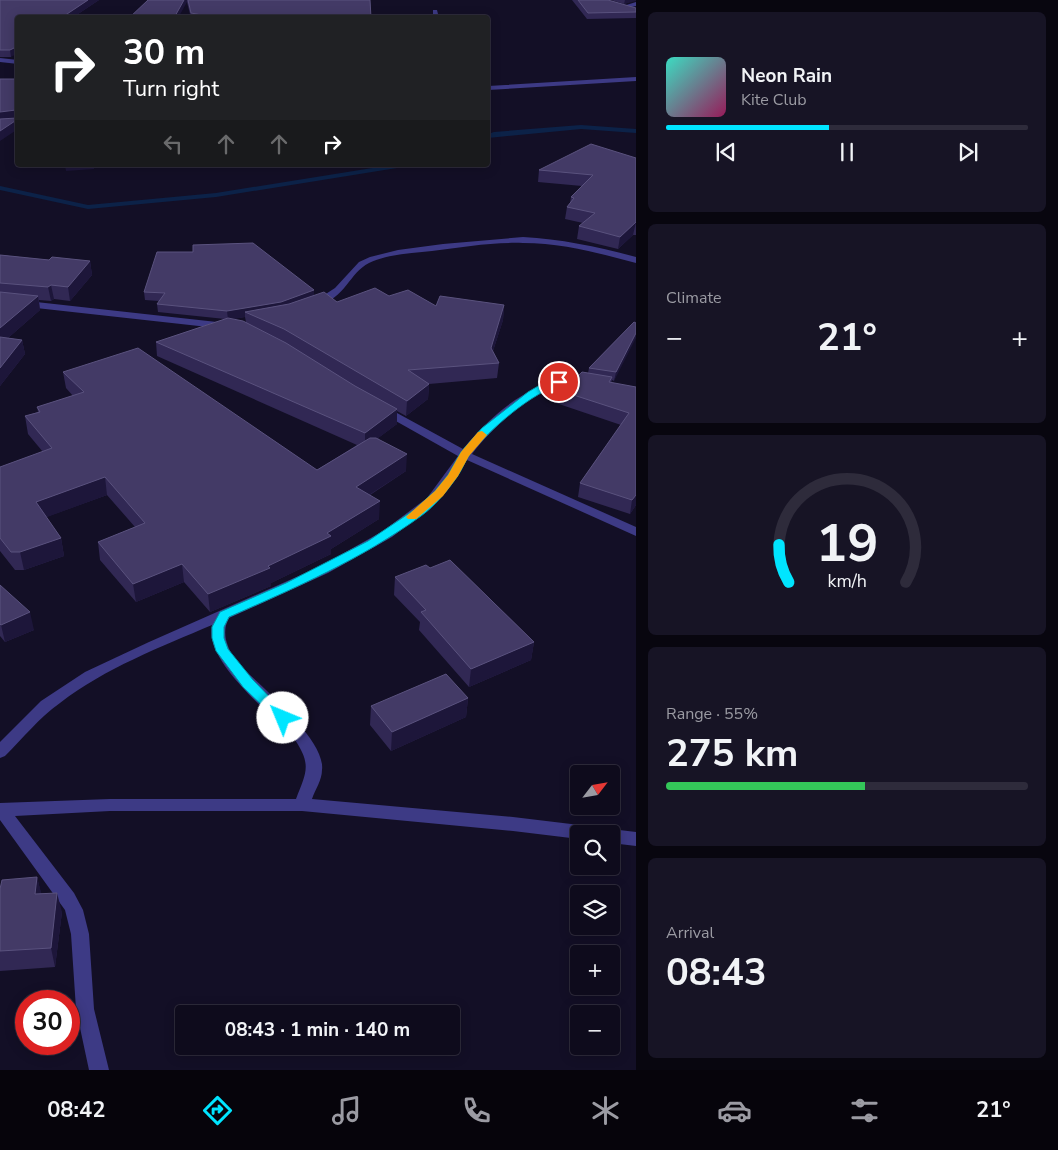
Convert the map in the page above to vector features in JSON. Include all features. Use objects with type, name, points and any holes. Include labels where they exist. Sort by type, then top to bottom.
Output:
[{"type":"street","points":[[623,7],[636,4]]},
{"type":"street","points":[[0,60],[15,62]]},
{"type":"street","points":[[490,88],[636,79]]},
{"type":"street","points":[[306,307],[326,300],[333,295],[360,265],[383,256],[417,250],[495,241],[523,240],[584,247],[636,260]]},
{"type":"street","points":[[0,301],[236,326]]},
{"type":"street","points":[[0,752],[36,713],[80,682],[144,650],[290,586],[380,538],[418,513],[439,493],[453,476],[465,455],[486,430],[548,384],[570,379],[590,381]]},
{"type":"street","points":[[374,405],[465,455],[636,532]]},
{"type":"street","points":[[224,614],[218,627],[218,638],[223,651],[248,684],[303,738],[312,751],[315,768],[302,805]]},
{"type":"street","points":[[1,810],[110,805],[302,805],[570,831]]},
{"type":"street","points":[[1,810],[68,898],[74,910],[80,934],[85,1009],[99,1070]]},
{"type":"street","points":[[620,837],[636,838]]},
{"type":"building","points":[[0,0],[88,0],[66,15],[15,15],[15,48],[10,50],[0,50]]},
{"type":"building","points":[[148,0],[184,0],[176,15],[132,15]]},
{"type":"building","points":[[188,0],[370,0],[371,15],[202,15],[191,13]]},
{"type":"building","points":[[578,0],[608,0],[636,8],[636,12],[588,13]]},
{"type":"building","points":[[0,79],[15,79],[15,110],[0,112]]},
{"type":"building","points":[[15,118],[15,121],[0,131],[0,119]]},
{"type":"building","points":[[591,144],[636,158],[636,222],[620,237],[579,226],[595,213],[567,207],[574,198],[571,197],[593,175],[539,170]]},
{"type":"building","points":[[253,243],[314,290],[281,302],[227,311],[157,304],[165,293],[144,292],[157,252],[193,252],[193,245]]},
{"type":"building","points":[[0,255],[49,260],[52,257],[90,261],[68,287],[51,285],[48,287],[0,283]]},
{"type":"building","points":[[375,288],[389,296],[408,290],[436,306],[440,296],[504,305],[491,348],[499,363],[408,370],[429,384],[407,401],[284,329],[245,312],[289,304],[324,292],[337,302]]},
{"type":"building","points":[[0,292],[38,296],[0,328]]},
{"type":"building","points":[[228,318],[243,321],[286,343],[355,386],[397,409],[365,433],[156,342]]},
{"type":"building","points":[[634,322],[636,323],[636,333],[616,372],[589,368]]},
{"type":"building","points":[[0,337],[22,340],[0,368]]},
{"type":"building","points":[[138,348],[317,470],[370,438],[376,438],[407,454],[356,487],[380,501],[327,533],[331,536],[268,566],[270,568],[208,594],[182,564],[133,584],[98,542],[145,523],[105,477],[36,502],[61,538],[20,552],[11,552],[0,538],[0,467],[52,448],[25,416],[40,412],[37,407],[84,392],[63,372]]},
{"type":"building","points":[[582,372],[612,377],[609,382],[636,387],[636,495],[632,500],[580,483],[629,413],[555,389],[559,374],[577,377]]},
{"type":"building","points":[[450,560],[534,642],[471,669],[421,612],[426,610],[395,577],[426,565],[430,568]]},
{"type":"building","points":[[0,585],[30,612],[1,625]]},
{"type":"building","points":[[446,674],[468,698],[392,732],[371,706]]},
{"type":"building","points":[[37,877],[35,894],[57,893],[51,948],[0,951],[0,889],[2,880]]},
{"type":"waterway","points":[[490,135],[581,127],[636,131]]},
{"type":"waterway","points":[[0,188],[88,207],[216,195],[391,167]]},
{"type":"slow traffic","points":[[412,517],[439,493],[453,476],[465,455],[482,435]]},
{"type":"route","points":[[283,718],[248,684],[223,651],[218,638],[218,627],[224,614],[290,586],[372,544],[418,513],[439,493],[453,476],[465,455],[486,430],[532,394],[548,384],[559,382]]}]
